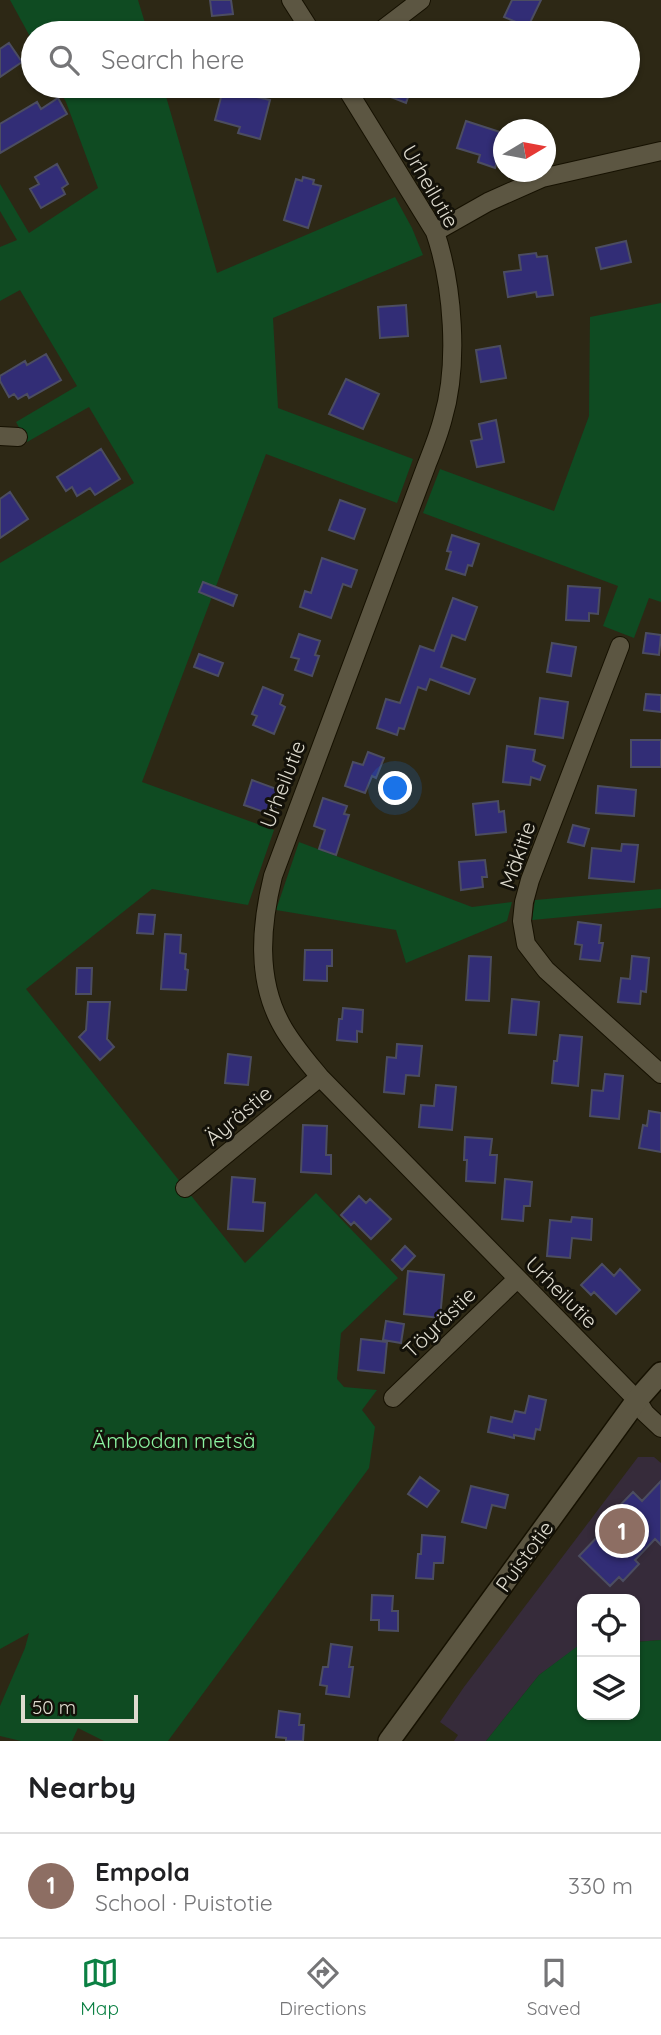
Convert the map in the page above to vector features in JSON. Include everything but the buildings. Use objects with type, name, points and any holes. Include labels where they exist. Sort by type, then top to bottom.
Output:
[{"type":"street","points":[[291,0],[304,21]]},
{"type":"street","points":[[394,21],[421,0]]},
{"type":"street","name":"Urheilutie","points":[[352,98],[435,232],[442,256],[450,316],[450,384],[444,417],[273,876],[265,908],[262,962],[268,993],[281,1024],[320,1077],[637,1400],[645,1413],[661,1428]]},
{"type":"street","points":[[435,232],[488,202],[542,178],[661,151]]},
{"type":"street","name":"Mäkitie","points":[[620,646],[530,880],[522,921],[526,944],[546,970],[661,1074]]},
{"type":"street","name":"Äyrästie","points":[[185,1188],[320,1077]]},
{"type":"street","name":"Töyrästie","points":[[393,1398],[517,1279]]},
{"type":"street","name":"Puistotie","points":[[388,1741],[637,1400],[661,1373]]},
{"type":"shaded area","points":[[638,1457],[654,1457],[661,1463],[661,1640],[640,1642],[640,1594],[577,1594],[577,1647],[539,1675],[486,1741],[454,1741],[458,1735],[440,1722]]},
{"type":"green space","points":[[10,0],[138,0],[144,21],[22,21]]},
{"type":"green space","name":"Ämbodan metsä","points":[[64,98],[166,98],[217,273],[395,197],[423,255],[273,318],[278,408],[413,459],[397,503],[266,454],[142,782],[274,830],[248,905],[152,889],[26,989],[245,1263],[316,1193],[398,1278],[341,1333],[337,1379],[344,1387],[377,1390],[362,1410],[375,1427],[369,1468],[168,1741],[104,1741],[78,1728],[72,1741],[21,1741],[0,1736],[0,1706],[29,1633],[0,1649],[0,563],[134,483],[89,407],[27,442],[16,422],[77,386],[20,290],[0,301],[0,247],[17,240],[0,211],[0,184],[29,233],[98,188]]},
{"type":"green space","points":[[661,303],[661,602],[649,598],[634,638],[603,626],[618,586],[423,513],[440,469],[554,511],[589,416],[590,317]]},
{"type":"green space","points":[[299,842],[472,907],[512,902],[507,921],[406,963],[396,930],[276,910]]},
{"type":"green space","points":[[661,889],[661,908],[532,920],[535,900]]},
{"type":"green space","points":[[661,1640],[661,1741],[486,1741],[539,1675],[577,1646],[577,1720],[640,1720],[640,1642]]},
{"type":"place","name":"Empola","points":[[622,1531]]}]
